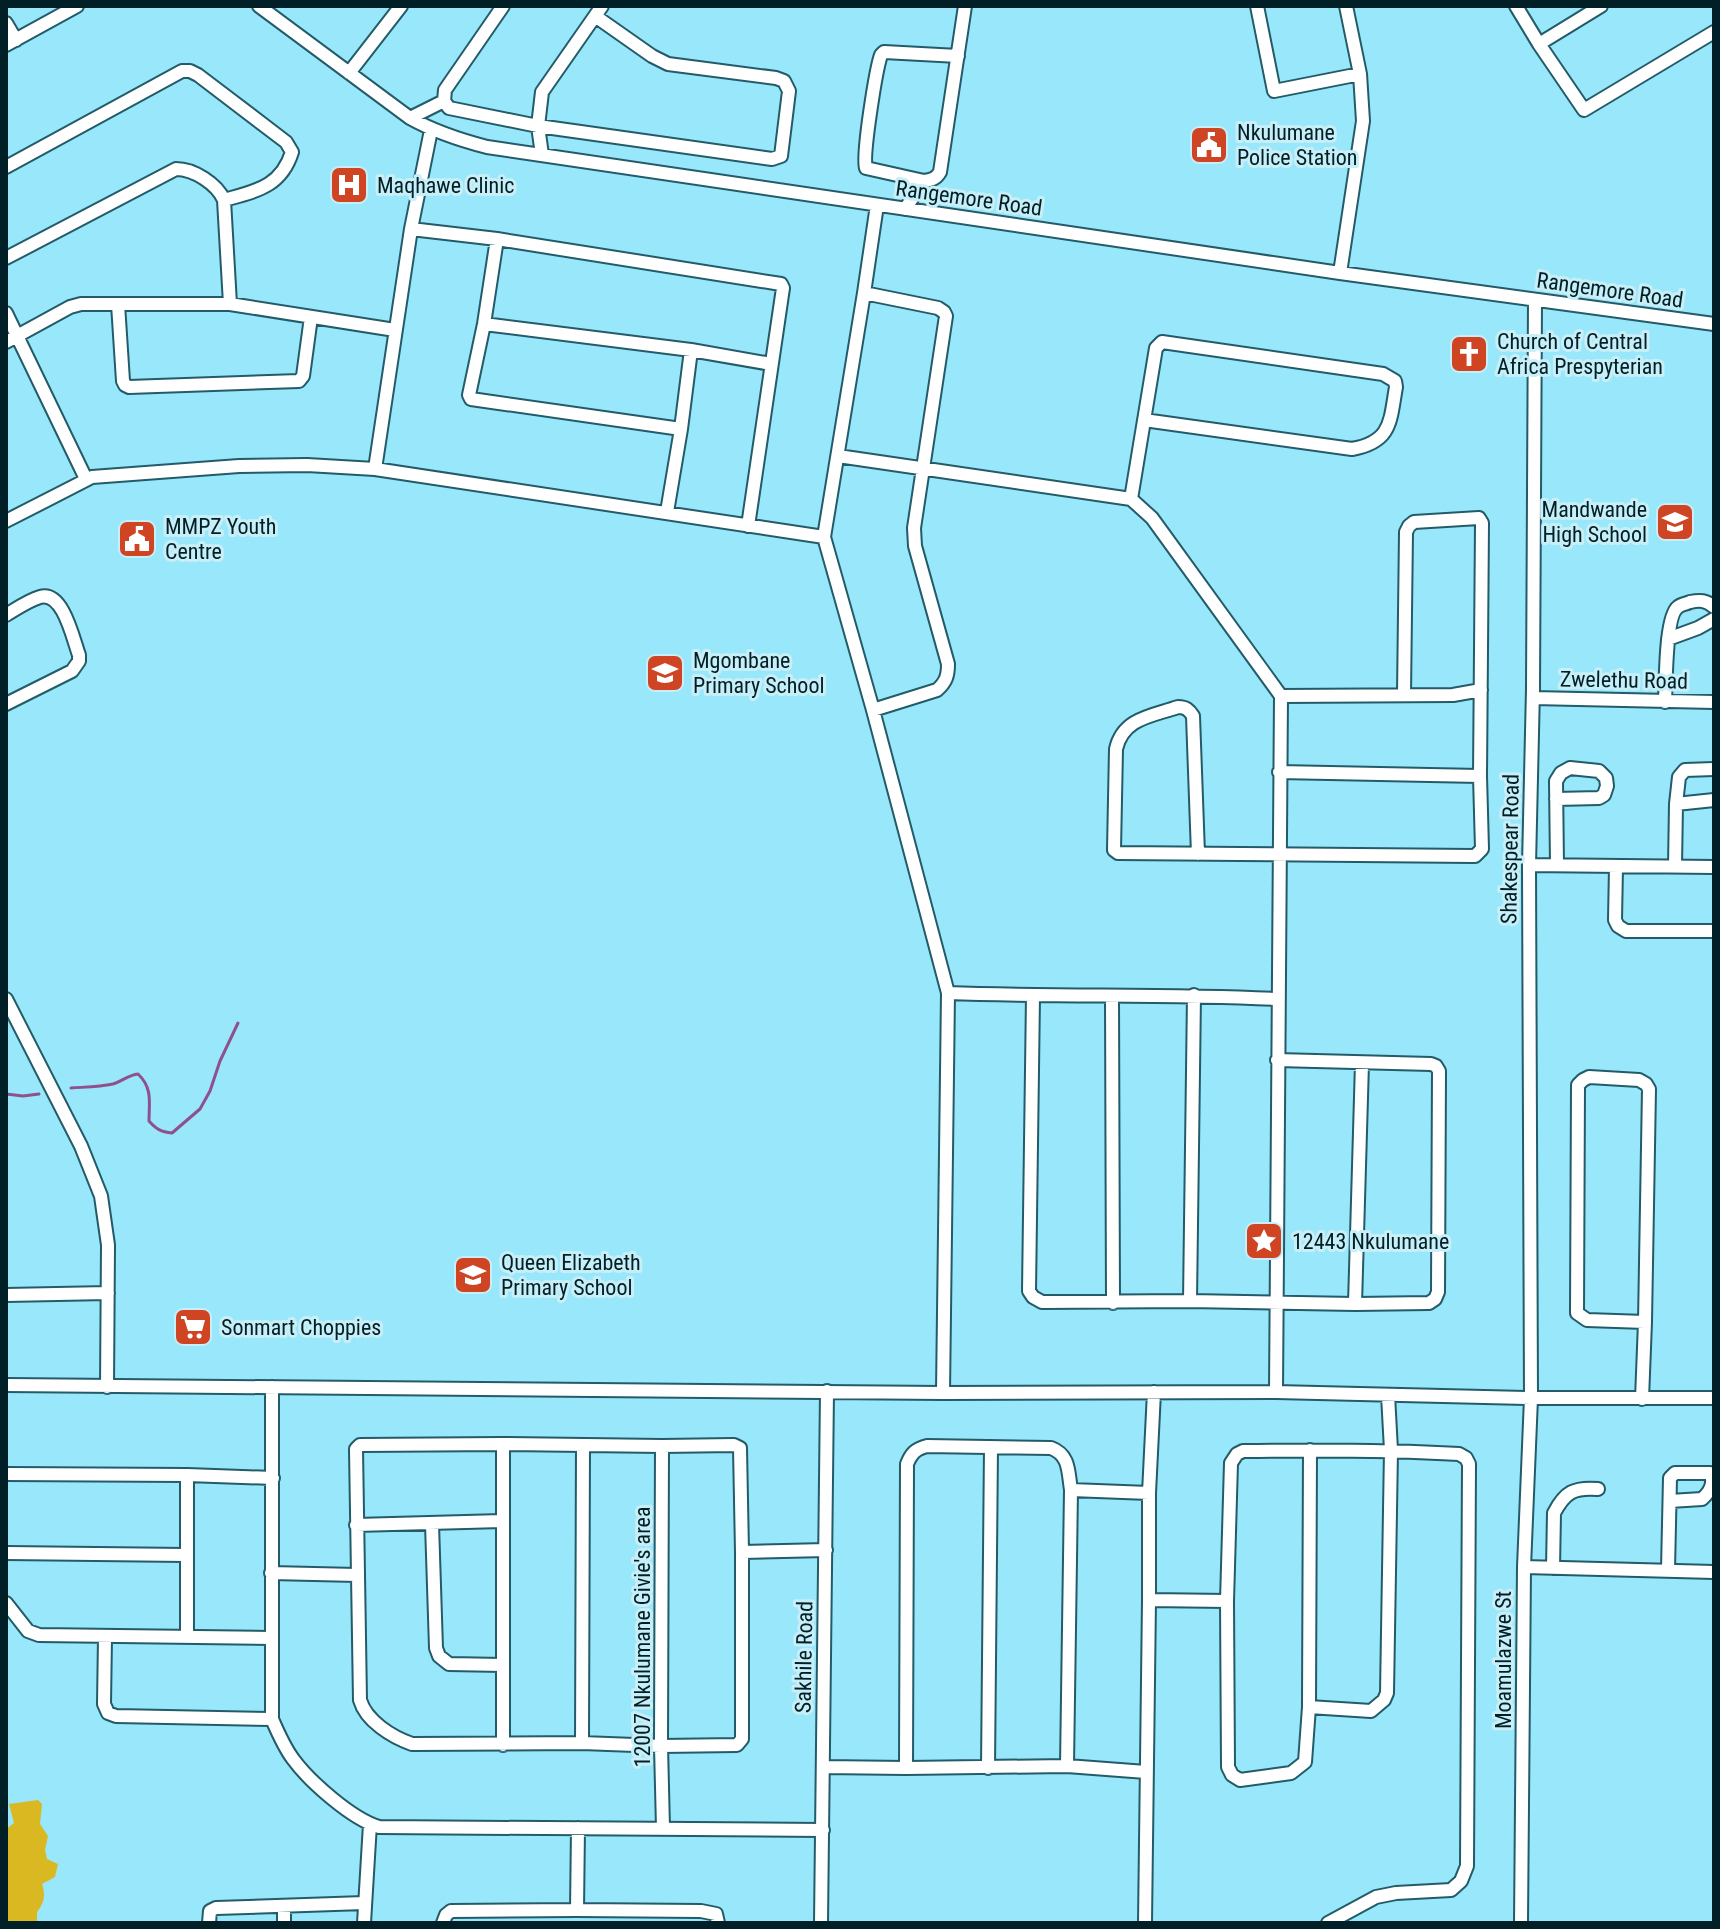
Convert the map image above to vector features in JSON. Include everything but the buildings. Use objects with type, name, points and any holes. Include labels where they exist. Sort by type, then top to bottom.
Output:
[{"type":"street","points":[[6,23],[11,43],[77,6]]},
{"type":"street","name":"Rangemore Road","points":[[259,6],[410,118],[431,130],[487,147],[1340,273],[1714,324]]},
{"type":"street","points":[[349,73],[401,6]]},
{"type":"street","points":[[503,6],[445,90],[444,101],[449,108],[538,126],[772,159],[781,156],[789,91],[784,81],[776,78],[668,64],[652,56],[599,11],[543,89],[538,126],[542,155]]},
{"type":"street","points":[[958,56],[884,52],[880,58],[865,166],[869,170],[924,181],[935,178],[940,172],[958,56],[965,6]]},
{"type":"street","points":[[1257,6],[1274,91],[1360,74]]},
{"type":"street","points":[[1340,273],[1363,121],[1360,74],[1346,6]]},
{"type":"street","points":[[1516,6],[1584,110],[1714,32]]},
{"type":"street","points":[[1539,44],[1601,6]]},
{"type":"street","points":[[6,167],[182,71],[190,71],[274,132],[290,146],[292,152],[282,172],[269,185],[224,200]]},
{"type":"street","points":[[410,118],[444,101]]},
{"type":"street","points":[[375,469],[411,229],[431,130]]},
{"type":"street","points":[[6,258],[176,169],[183,169],[218,190],[224,200],[230,304]]},
{"type":"street","points":[[905,209],[924,181]]},
{"type":"street","points":[[877,205],[824,537],[948,993],[943,1393]]},
{"type":"street","points":[[411,229],[497,239],[781,284],[783,288],[748,526]]},
{"type":"street","points":[[497,239],[469,395],[474,400],[681,429]]},
{"type":"street","points":[[864,293],[938,308],[946,316],[914,538],[948,664],[947,679],[937,690],[873,710]]},
{"type":"street","name":"Shakespear Road","points":[[1531,1398],[1529,865],[1535,300]]},
{"type":"street","points":[[118,304],[123,381],[129,387],[299,381],[303,376],[311,317]]},
{"type":"street","points":[[12,339],[75,305],[230,304],[395,330]]},
{"type":"street","points":[[6,313],[12,339],[86,479]]},
{"type":"street","points":[[484,324],[691,350],[771,364]]},
{"type":"street","points":[[1131,499],[1144,420],[1156,348],[1162,342],[1383,374],[1395,381],[1396,387],[1389,424],[1382,436],[1375,443],[1352,449],[1144,420]]},
{"type":"street","points":[[667,512],[691,350]]},
{"type":"street","points":[[838,456],[1131,499],[1152,518],[1281,696],[1276,1392]]},
{"type":"street","points":[[6,521],[86,479],[239,466],[307,465],[375,469],[824,537]]},
{"type":"street","points":[[1198,854],[1193,716],[1190,710],[1178,707],[1134,722],[1118,739],[1114,850],[1121,854],[1475,856],[1482,849],[1480,519],[1414,522],[1406,532],[1404,694]]},
{"type":"street","points":[[6,615],[39,597],[52,598],[61,606],[79,661],[72,671],[6,704]]},
{"type":"street","points":[[1665,702],[1671,616],[1678,607],[1695,601],[1704,601],[1714,607]]},
{"type":"street","points":[[1668,639],[1714,619]]},
{"type":"street","points":[[1281,696],[1453,695],[1481,690]]},
{"type":"street","name":"Zwelethu Road","points":[[1533,698],[1714,702]]},
{"type":"street","points":[[1675,866],[1679,777],[1685,770],[1714,769]]},
{"type":"street","points":[[1279,772],[1480,776]]},
{"type":"street","points":[[1556,799],[1557,865]]},
{"type":"street","points":[[1676,804],[1714,800]]},
{"type":"street","points":[[1529,865],[1714,867]]},
{"type":"street","points":[[1616,867],[1615,920],[1618,926],[1626,931],[1714,931]]},
{"type":"street","points":[[948,993],[1194,995],[1277,999]]},
{"type":"street","points":[[1190,1301],[1194,995]]},
{"type":"street","points":[[1033,996],[1029,1291],[1042,1302],[1355,1304],[1429,1303],[1435,1299],[1438,1292],[1439,1071],[1436,1066],[1277,1060]]},
{"type":"street","points":[[1112,996],[1113,1303]]},
{"type":"street","points":[[6,999],[81,1146],[101,1196],[108,1245],[107,1387]]},
{"type":"street","points":[[1355,1304],[1362,1063]]},
{"type":"street","points":[[1642,1399],[1645,1322],[1649,1089],[1639,1080],[1589,1077],[1578,1085],[1577,1313],[1587,1320],[1645,1322]]},
{"type":"street","points":[[6,1295],[108,1293]]},
{"type":"street","points":[[6,1385],[943,1393],[1276,1392],[1531,1398],[1714,1398]]},
{"type":"street","points":[[272,1387],[272,1719],[294,1761],[348,1810],[379,1827],[823,1830]]},
{"type":"street","name":"Sakhile Road","points":[[821,1923],[827,1391]]},
{"type":"street","points":[[1144,1923],[1149,1493],[1154,1392]]},
{"type":"street","points":[[1309,1707],[1371,1711],[1384,1700],[1387,1693],[1391,1450],[1388,1395]]},
{"type":"street","name":"Moamulazwe St","points":[[1521,1923],[1524,1567],[1531,1398]]},
{"type":"street","points":[[503,1444],[503,1745]]},
{"type":"street","points":[[503,1444],[734,1445],[740,1448],[741,1740],[737,1745],[412,1744],[394,1736],[362,1708],[355,1452],[360,1445],[503,1444]]},
{"type":"street","points":[[582,1743],[583,1445]]},
{"type":"street","name":"12007 Nkulumane Givie's area","points":[[662,1446],[663,1828]]},
{"type":"street","points":[[906,1768],[907,1464],[915,1450],[927,1446],[1051,1448],[1066,1459],[1071,1490],[1067,1766]]},
{"type":"street","points":[[988,1768],[991,1447]]},
{"type":"street","points":[[1310,1450],[1309,1707],[1305,1762],[1291,1773],[1240,1780],[1232,1775],[1228,1767],[1227,1601],[1231,1463],[1237,1454],[1243,1451],[1310,1450],[1391,1450],[1459,1454],[1469,1464],[1467,1866],[1461,1881],[1451,1890],[1376,1897],[1328,1923]]},
{"type":"street","points":[[6,1474],[273,1478]]},
{"type":"street","points":[[187,1475],[187,1636]]},
{"type":"street","points":[[1553,1568],[1554,1513],[1558,1505],[1571,1491],[1598,1489]]},
{"type":"street","points":[[1071,1490],[1149,1493]]},
{"type":"street","points":[[1668,1570],[1670,1501]]},
{"type":"street","points":[[356,1525],[502,1521]]},
{"type":"street","points":[[432,1524],[436,1648],[439,1656],[449,1664],[503,1665]]},
{"type":"street","points":[[742,1552],[826,1550]]},
{"type":"street","points":[[6,1553],[186,1555]]},
{"type":"street","points":[[1524,1567],[1714,1572]]},
{"type":"street","points":[[271,1573],[357,1575]]},
{"type":"street","points":[[1149,1600],[1227,1601]]},
{"type":"street","points":[[6,1603],[23,1625],[33,1633],[45,1635],[272,1638]]},
{"type":"street","points":[[105,1637],[104,1704],[108,1713],[116,1716],[272,1719]]},
{"type":"street","points":[[823,1767],[1067,1766],[1146,1772]]},
{"type":"street","points":[[364,1923],[370,1824]]},
{"type":"street","points":[[577,1910],[578,1828]]},
{"type":"street","points":[[209,1923],[210,1911],[216,1908],[364,1903]]},
{"type":"street","points":[[284,1906],[284,1923]]},
{"type":"street","points":[[443,1923],[451,1911],[577,1910],[701,1911],[716,1914],[718,1923]]},
{"type":"shaded area","points":[[38,1800],[42,1804],[40,1824],[48,1836],[47,1859],[58,1864],[55,1877],[42,1884],[44,1899],[37,1912],[37,1923],[6,1923],[6,1829],[14,1823],[9,1804]]},
{"type":"waterway","points":[[71,1088],[113,1084],[138,1074],[148,1090],[149,1121],[159,1130],[172,1133],[200,1109],[238,1023]]},
{"type":"waterway","points":[[6,1094],[39,1094]]},
{"type":"place","name":"Nkulumane Police Station","points":[[1209,145]]},
{"type":"place","name":"Maqhawe Clinic","points":[[349,185]]},
{"type":"place","name":"Church of Central Africa Prespyterian","points":[[1469,354]]},
{"type":"place","name":"Mandwande High School","points":[[1675,522]]},
{"type":"place","name":"MMPZ Youth Centre","points":[[137,539]]},
{"type":"place","name":"Mgombane Primary School","points":[[665,673]]},
{"type":"place","name":"12443 Nkulumane","points":[[1264,1241]]},
{"type":"place","name":"Queen Elizabeth Primary School","points":[[473,1275]]},
{"type":"place","name":"Sonmart Choppies","points":[[193,1327]]}]
